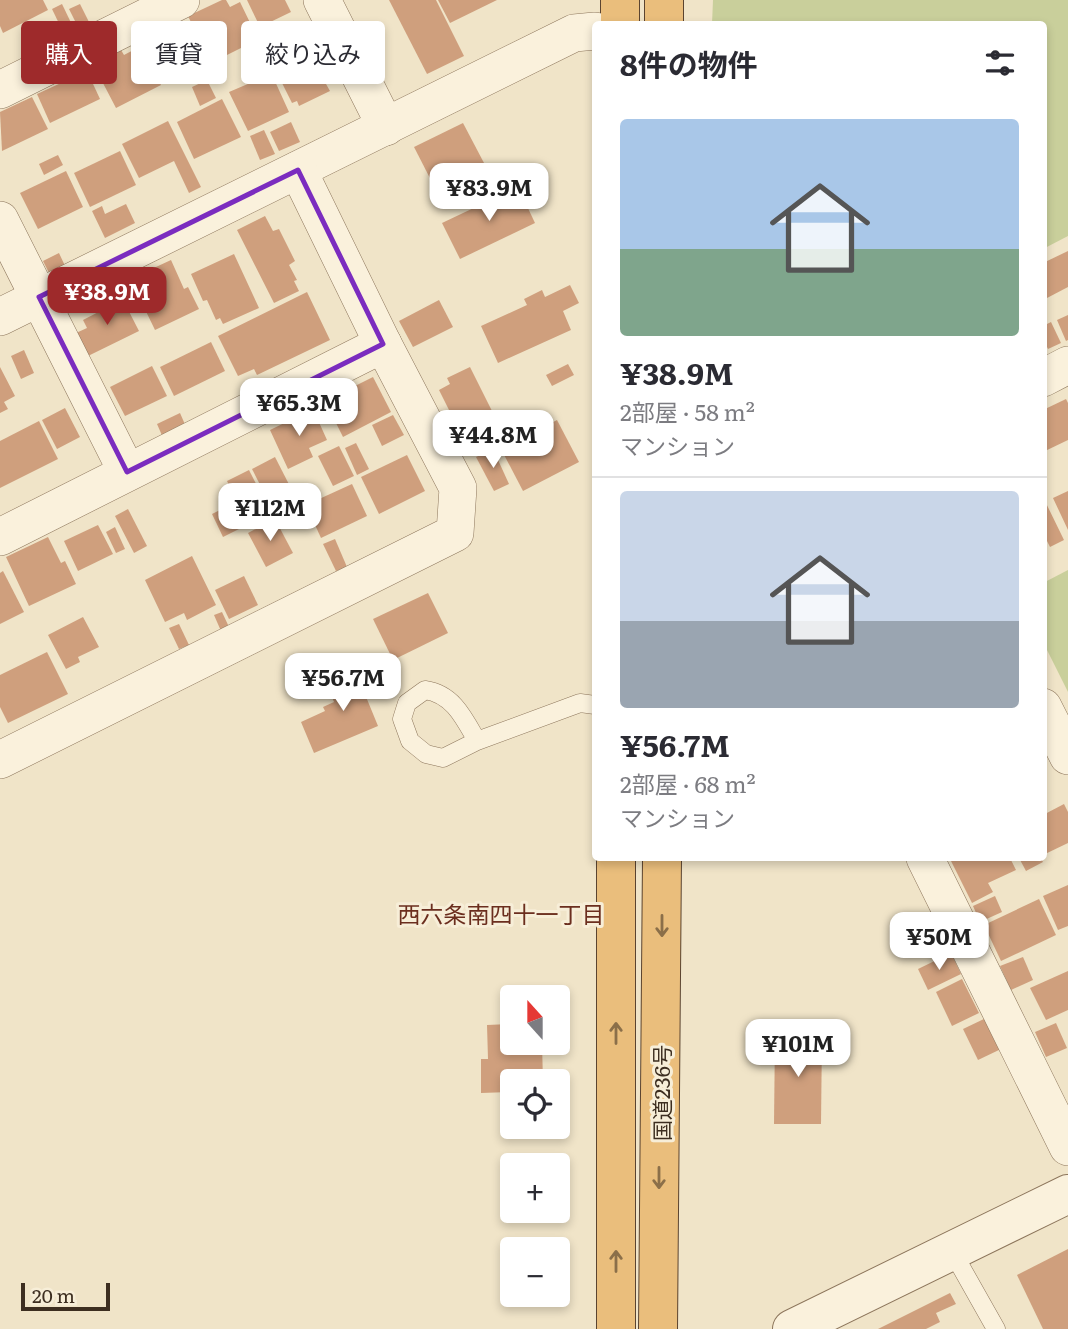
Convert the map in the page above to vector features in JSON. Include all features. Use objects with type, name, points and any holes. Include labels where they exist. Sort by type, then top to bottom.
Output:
[{"type":"highway","points":[[620,0],[620,21]]},
{"type":"highway","points":[[664,0],[664,21]]},
{"type":"highway","name":"国道236号","points":[[616,861],[616,1329]]},
{"type":"highway","name":"国道236号","points":[[658,1329],[662,861]]},
{"type":"street","points":[[0,90],[181,0]]},
{"type":"street","points":[[322,0],[386,127]]},
{"type":"street","points":[[0,317],[574,33],[592,31]]},
{"type":"street","points":[[0,760],[455,533],[458,488],[383,344],[299,170]]},
{"type":"street","points":[[0,220],[127,472]]},
{"type":"street","points":[[0,537],[383,344]]},
{"type":"street","points":[[1047,376],[1068,365]]},
{"type":"street","points":[[1047,715],[1068,756]]},
{"type":"street","points":[[926,861],[1068,1147]]},
{"type":"street","points":[[792,1329],[1068,1194]]},
{"type":"lane","points":[[477,741],[580,704],[592,705]]},
{"type":"lane","points":[[952,1251],[996,1329]]},
{"type":"highlighted area","points":[[298,170],[383,344],[127,472],[39,297]]},
{"type":"green space","points":[[713,0],[1068,0],[1068,236],[1047,247],[1047,21],[712,21]]},
{"type":"green space","points":[[1068,570],[1068,692],[1047,650],[1047,581]]},
{"type":"building","points":[[0,0],[43,0],[48,10],[21,21],[21,24],[3,33],[0,26]]},
{"type":"building","points":[[222,0],[226,0],[230,7],[240,2],[249,21],[241,21],[241,48],[227,55],[227,21],[190,21],[188,16]]},
{"type":"building","points":[[247,0],[285,0],[291,12],[272,21],[257,21]]},
{"type":"building","points":[[389,0],[436,0],[464,56],[427,74]]},
{"type":"building","points":[[438,0],[497,0],[450,23]]},
{"type":"building","points":[[62,4],[70,21],[58,21],[52,9]]},
{"type":"building","points":[[80,4],[88,21],[75,21],[69,9]]},
{"type":"building","points":[[121,50],[124,55],[131,51],[131,84],[161,85],[116,108],[103,84],[117,84],[117,52]]},
{"type":"building","points":[[59,84],[93,84],[100,99],[50,123],[37,94]]},
{"type":"building","points":[[209,84],[216,98],[200,106],[192,87]]},
{"type":"building","points":[[248,84],[276,84],[289,112],[248,131],[229,92]]},
{"type":"building","points":[[282,84],[326,84],[330,91],[299,106],[297,101],[292,103]]},
{"type":"building","points":[[32,97],[48,129],[2,151],[0,112]]},
{"type":"building","points":[[222,99],[241,137],[194,159],[177,122]]},
{"type":"building","points":[[168,121],[201,187],[189,193],[174,161],[139,178],[122,144]]},
{"type":"building","points":[[291,122],[300,142],[279,151],[270,132]]},
{"type":"building","points":[[463,123],[484,163],[435,188],[414,147]]},
{"type":"building","points":[[264,130],[275,154],[260,160],[250,136]]},
{"type":"building","points":[[120,151],[136,185],[90,207],[74,173]]},
{"type":"building","points":[[58,155],[63,165],[44,175],[39,164]]},
{"type":"building","points":[[66,171],[83,207],[38,229],[20,193]]},
{"type":"building","points":[[518,187],[535,223],[460,259],[442,223]]},
{"type":"building","points":[[126,204],[135,223],[105,238],[92,211],[102,206],[105,214]]},
{"type":"building","points":[[265,216],[273,231],[279,229],[295,261],[289,265],[299,291],[274,303],[237,230]]},
{"type":"building","points":[[1068,251],[1068,287],[1047,298],[1047,261]]},
{"type":"building","points":[[59,253],[66,268],[50,275],[43,261]]},
{"type":"building","points":[[234,254],[259,308],[223,324],[220,318],[216,320],[207,300],[203,301],[191,274]]},
{"type":"building","points":[[171,260],[184,289],[188,287],[199,309],[155,330],[139,297],[151,290],[143,273]]},
{"type":"building","points":[[570,285],[579,303],[563,311],[571,330],[498,363],[481,326],[527,305],[524,299],[542,290],[545,297]]},
{"type":"building","points":[[307,292],[330,340],[257,375],[254,369],[238,376],[218,336]]},
{"type":"building","points":[[120,294],[139,331],[88,356],[76,333],[87,328],[83,320],[110,306],[107,301]]},
{"type":"building","points":[[439,300],[453,327],[413,347],[399,321]]},
{"type":"building","points":[[1068,315],[1068,340],[1066,341],[1057,320]]},
{"type":"building","points":[[1051,322],[1061,343],[1048,349],[1047,347],[1047,324]]},
{"type":"building","points":[[211,342],[225,371],[174,396],[160,367]]},
{"type":"building","points":[[24,350],[34,373],[21,379],[11,356]]},
{"type":"building","points":[[568,364],[574,375],[552,386],[546,375]]},
{"type":"building","points":[[152,366],[167,396],[125,416],[110,387]]},
{"type":"building","points":[[0,367],[15,396],[4,402],[8,409],[0,413]]},
{"type":"building","points":[[470,367],[503,433],[469,450],[439,390],[450,384],[447,378]]},
{"type":"building","points":[[373,377],[391,412],[343,437],[325,401]]},
{"type":"building","points":[[1066,399],[1068,403],[1068,440],[1047,450],[1047,408]]},
{"type":"building","points":[[65,408],[80,437],[57,449],[42,420]]},
{"type":"building","points":[[313,409],[327,440],[309,448],[313,457],[288,469],[270,430]]},
{"type":"building","points":[[180,413],[187,429],[164,440],[157,424]]},
{"type":"building","points":[[393,415],[404,435],[382,446],[372,425]]},
{"type":"building","points":[[557,420],[579,462],[523,491],[501,449]]},
{"type":"building","points":[[39,421],[58,459],[0,488],[0,441]]},
{"type":"building","points":[[356,443],[369,469],[357,475],[345,448]]},
{"type":"building","points":[[339,446],[354,476],[333,486],[318,456]]},
{"type":"building","points":[[493,449],[509,484],[494,491],[476,457]]},
{"type":"building","points":[[407,455],[425,491],[379,514],[361,477]]},
{"type":"building","points":[[275,457],[297,500],[274,512],[252,469]]},
{"type":"building","points":[[249,470],[271,513],[249,524],[227,481]]},
{"type":"building","points":[[352,484],[367,516],[321,538],[306,505]]},
{"type":"building","points":[[1068,491],[1068,530],[1053,498]]},
{"type":"building","points":[[234,503],[245,526],[223,537],[212,514]]},
{"type":"building","points":[[1047,505],[1064,540],[1050,547],[1047,541]]},
{"type":"building","points":[[128,509],[147,546],[134,553],[115,516]]},
{"type":"building","points":[[275,519],[293,553],[266,567],[248,533]]},
{"type":"building","points":[[98,525],[113,554],[78,571],[64,541]]},
{"type":"building","points":[[115,527],[125,549],[116,553],[106,532]]},
{"type":"building","points":[[48,537],[61,563],[65,561],[76,584],[29,606],[6,557]]},
{"type":"building","points":[[335,539],[347,567],[336,571],[323,544]]},
{"type":"building","points":[[192,556],[216,605],[187,620],[184,613],[165,622],[145,580]]},
{"type":"building","points":[[3,571],[24,612],[0,624],[0,573]]},
{"type":"building","points":[[244,576],[258,605],[229,619],[215,590]]},
{"type":"building","points":[[428,593],[448,633],[393,660],[373,619]]},
{"type":"building","points":[[222,612],[229,627],[221,631],[214,615]]},
{"type":"building","points":[[83,617],[99,647],[78,657],[80,662],[66,669],[48,635]]},
{"type":"building","points":[[179,624],[189,645],[179,649],[169,628]]},
{"type":"building","points":[[47,652],[68,694],[8,723],[0,707],[0,675]]},
{"type":"building","points":[[362,661],[372,683],[362,687],[378,726],[314,753],[301,722],[325,711],[323,707],[334,702],[332,697],[348,690],[340,671]]},
{"type":"building","points":[[1064,804],[1068,812],[1068,843],[1047,853],[1047,813]]},
{"type":"building","points":[[951,861],[1012,861],[1016,870],[988,883],[993,892],[972,903]]},
{"type":"building","points":[[1021,861],[1042,861],[1043,862],[1026,871]]},
{"type":"building","points":[[1068,885],[1068,926],[1058,930],[1043,896]]},
{"type":"building","points":[[995,896],[1002,912],[980,922],[973,906]]},
{"type":"building","points":[[1039,899],[1056,935],[1001,961],[984,925]]},
{"type":"building","points":[[951,953],[961,974],[928,990],[918,969]]},
{"type":"building","points":[[1023,957],[1033,980],[1011,990],[1000,966]]},
{"type":"building","points":[[1068,971],[1068,1010],[1046,1020],[1030,988]]},
{"type":"building","points":[[962,979],[979,1013],[952,1026],[936,992]]},
{"type":"building","points":[[986,1018],[1001,1049],[978,1060],[963,1029]]},
{"type":"building","points":[[1056,1023],[1067,1048],[1046,1057],[1035,1032]]},
{"type":"building","points":[[500,1024],[500,1055],[542,1055],[543,1069],[500,1069],[500,1092],[481,1093],[481,1059],[488,1059],[487,1025]]},
{"type":"building","points":[[775,1034],[822,1035],[821,1124],[774,1124]]},
{"type":"building","points":[[1068,1249],[1068,1329],[1043,1329],[1017,1275]]},
{"type":"building","points":[[950,1293],[956,1304],[936,1313],[940,1322],[926,1329],[878,1329]]},
{"type":"district","name":"西六条南四十一丁目","points":[[501,913]]}]
